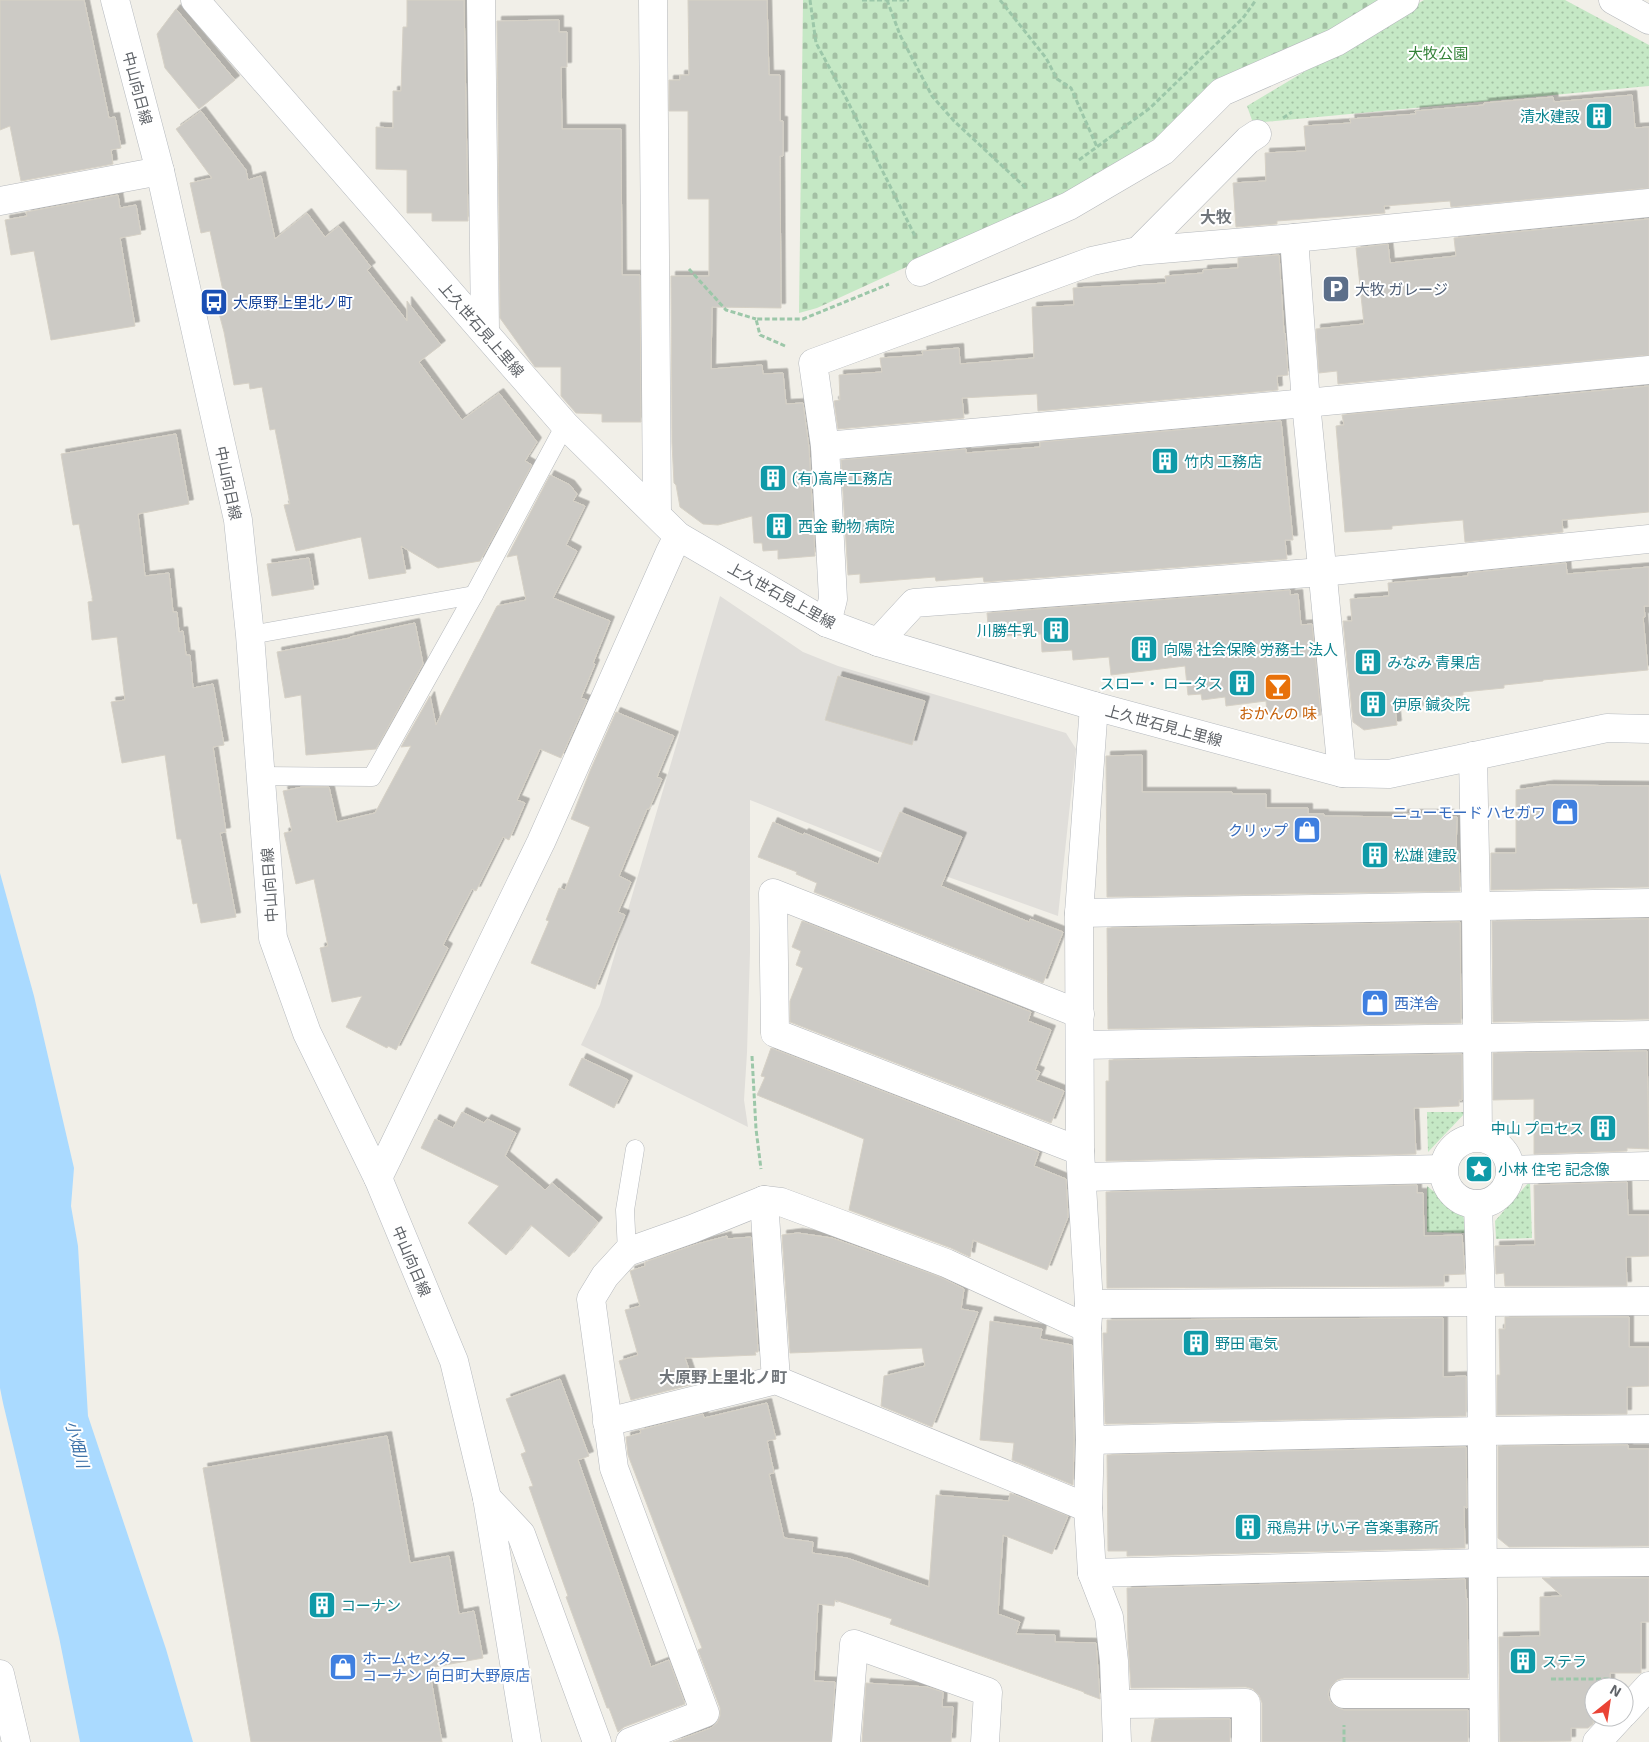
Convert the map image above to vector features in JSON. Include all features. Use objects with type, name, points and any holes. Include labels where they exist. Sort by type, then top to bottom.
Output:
[{"type":"street","name":"中山向日線","points":[[115,0],[160,171],[238,520],[262,776],[273,938],[307,1032],[378,1178],[454,1361],[486,1498],[527,1742]]},
{"type":"street","name":"上久世石見上里線","points":[[195,0],[565,424],[678,536],[827,623],[878,642],[1094,706],[1342,773],[1389,774],[1607,728],[1649,730]]},
{"type":"street","points":[[481,0],[485,331]]},
{"type":"street","points":[[652,0],[657,514]]},
{"type":"street","points":[[925,269],[1069,206],[1163,151],[1222,92],[1336,42],[1405,0]]},
{"type":"street","points":[[1612,0],[1649,20]]},
{"type":"street","points":[[1138,251],[1248,140],[1257,134]]},
{"type":"street","points":[[0,201],[160,171]]},
{"type":"street","points":[[827,623],[833,599],[825,446],[813,364],[1092,261],[1138,251],[1294,238],[1649,203]]},
{"type":"street","points":[[1294,238],[1306,403],[1342,773]]},
{"type":"street","points":[[825,446],[1649,370]]},
{"type":"street","points":[[378,1178],[541,842],[678,536]]},
{"type":"street","points":[[878,642],[914,602],[1322,572],[1649,539]]},
{"type":"street","points":[[1094,706],[1094,732],[1079,913],[1082,1164],[1088,1316],[1090,1440],[1088,1508],[1092,1574],[1109,1617],[1117,1704],[1117,1742]]},
{"type":"street","points":[[1473,756],[1478,1137]]},
{"type":"street","points":[[1080,1014],[773,893],[775,1033],[1082,1164],[1443,1168]]},
{"type":"street","points":[[1079,913],[1649,903]]},
{"type":"street","points":[[1081,1046],[1649,1035]]},
{"type":"street","points":[[1478,1137],[1488,1140],[1504,1151],[1509,1160],[1509,1180],[1504,1190],[1488,1202],[1478,1204],[1467,1203],[1453,1194],[1444,1180],[1443,1168],[1450,1149],[1463,1140],[1478,1137]]},
{"type":"street","points":[[1510,1170],[1649,1166]]},
{"type":"street","points":[[764,1200],[776,1380]]},
{"type":"street","points":[[630,1742],[705,1713],[614,1468],[591,1299],[605,1276],[627,1252],[692,1229],[764,1200],[781,1202],[1088,1316],[1481,1301],[1649,1301]]},
{"type":"street","points":[[1478,1204],[1481,1301],[1484,1742]]},
{"type":"street","points":[[607,1422],[776,1380],[1088,1508]]},
{"type":"street","points":[[1090,1440],[1649,1429]]},
{"type":"street","points":[[486,1498],[521,1534],[597,1742]]},
{"type":"street","points":[[1092,1574],[1483,1563],[1649,1562]]},
{"type":"street","points":[[846,1742],[854,1644],[988,1692],[985,1742]]},
{"type":"street","points":[[1634,1702],[1649,1686]]},
{"type":"street","points":[[2,1692],[16,1742]]},
{"type":"street","points":[[1344,1694],[1483,1694]]},
{"type":"street","points":[[1117,1704],[1246,1703],[1246,1742]]},
{"type":"street","points":[[1597,1742],[1611,1727]]},
{"type":"lane","points":[[262,776],[372,777],[474,595],[565,424]]},
{"type":"lane","points":[[250,635],[474,595]]},
{"type":"lane","points":[[627,1252],[626,1210],[635,1149]]},
{"type":"path","points":[[654,247],[671,250],[726,310],[756,319],[803,319],[925,269],[846,98],[816,43],[810,0]]},
{"type":"path","points":[[862,0],[908,0]]},
{"type":"path","points":[[887,0],[900,34],[932,96],[954,121],[1026,188],[1034,185]]},
{"type":"path","points":[[1000,0],[1046,58],[1057,79],[1071,88],[1097,147]]},
{"type":"path","points":[[1074,164],[1150,108],[1242,18],[1256,0]]},
{"type":"path","points":[[756,319],[760,334],[802,355],[813,364]]},
{"type":"path","points":[[764,1200],[756,1129],[751,1044],[775,1033]]},
{"type":"path","points":[[1551,1679],[1584,1679]]},
{"type":"shaded area","points":[[720,596],[803,652],[838,666],[1066,733],[1076,749],[1058,916],[903,861],[750,800],[750,952],[744,1100],[748,1127],[581,1045],[600,1005]]},
{"type":"green space","points":[[803,0],[1384,0],[1153,145],[1059,197],[817,308],[799,313]]},
{"type":"green space","name":"大牧公園","points":[[1424,0],[1565,0],[1649,45],[1649,86],[1253,123],[1247,106]]},
{"type":"green space","points":[[1427,1112],[1466,1112],[1428,1152]]},
{"type":"green space","points":[[1530,1181],[1532,1238],[1496,1239],[1495,1221]]},
{"type":"green space","points":[[1427,1186],[1463,1215],[1467,1233],[1427,1232]]},
{"type":"water","name":"小畑川","points":[[0,873],[34,996],[74,1168],[71,1206],[78,1246],[88,1416],[166,1649],[193,1742],[80,1742],[59,1637],[3,1403],[0,1388]]},
{"type":"building","points":[[0,0],[84,0],[109,118],[115,117],[121,148],[111,150],[113,164],[21,181],[10,126],[0,130]]},
{"type":"building","points":[[407,0],[464,0],[468,221],[432,221],[432,213],[407,213],[407,170],[376,169],[376,127],[393,128],[393,91],[401,91],[403,27],[407,27]]},
{"type":"building","points":[[688,0],[767,0],[769,75],[780,75],[780,121],[783,121],[783,156],[780,156],[781,308],[712,307],[711,369],[762,365],[763,374],[783,373],[786,404],[803,403],[809,448],[815,556],[778,559],[778,550],[763,551],[762,543],[754,543],[752,516],[718,525],[703,524],[680,507],[674,483],[671,276],[709,276],[709,199],[688,199],[688,111],[669,111],[669,80],[680,80],[680,75],[689,75]]},
{"type":"building","points":[[176,9],[235,80],[199,109],[165,68],[157,34]]},
{"type":"building","points":[[559,20],[559,32],[567,32],[567,67],[561,67],[562,129],[621,129],[622,275],[640,275],[641,422],[602,422],[602,414],[576,413],[561,396],[561,367],[535,367],[500,318],[497,21]]},
{"type":"building","points":[[1632,95],[1635,128],[1649,127],[1649,188],[1451,207],[1450,201],[1384,206],[1385,213],[1277,221],[1277,224],[1236,227],[1233,183],[1266,181],[1265,153],[1306,151],[1304,126],[1351,123],[1350,119],[1416,114],[1415,111],[1484,105],[1484,103],[1553,97],[1554,102]]},
{"type":"building","points":[[201,111],[246,170],[248,180],[261,176],[275,239],[307,213],[325,237],[339,226],[371,267],[367,270],[407,321],[407,301],[441,345],[419,362],[462,420],[499,393],[537,442],[525,461],[532,465],[480,561],[438,568],[401,546],[406,573],[369,579],[361,537],[296,551],[284,505],[290,504],[275,429],[270,430],[262,387],[250,389],[249,383],[234,385],[216,302],[225,300],[210,231],[201,233],[190,183],[212,178],[176,129]]},
{"type":"building","points":[[118,195],[120,208],[136,205],[141,234],[120,238],[135,326],[51,340],[34,251],[11,255],[5,220],[27,216],[26,212]]},
{"type":"building","points":[[1649,219],[1649,355],[1338,384],[1337,371],[1319,373],[1316,329],[1364,324],[1356,248],[1388,244],[1390,263],[1456,256],[1454,238]]},
{"type":"building","points":[[1279,255],[1288,375],[1277,376],[1278,390],[1038,411],[1037,394],[962,398],[964,418],[838,429],[834,401],[840,400],[839,375],[882,372],[880,358],[923,355],[922,351],[959,348],[960,364],[1034,358],[1032,307],[1074,305],[1073,288],[1166,283],[1165,276],[1203,273],[1203,270],[1238,268],[1238,258]]},
{"type":"building","points":[[1649,386],[1649,512],[1562,520],[1563,532],[1465,542],[1463,520],[1392,526],[1392,529],[1345,532],[1336,426],[1344,425],[1342,415]]},
{"type":"building","points":[[1281,421],[1293,540],[1285,540],[1287,559],[984,582],[983,577],[936,581],[935,577],[860,583],[860,574],[848,575],[841,460],[966,449],[966,453],[1040,447],[1040,442]]},
{"type":"building","points":[[176,434],[189,504],[138,514],[145,576],[169,573],[173,612],[177,612],[179,632],[183,631],[186,655],[190,655],[193,688],[213,684],[224,745],[213,747],[226,832],[220,833],[236,917],[201,923],[197,903],[193,904],[181,839],[177,839],[165,755],[122,763],[111,702],[125,700],[117,637],[92,640],[88,602],[93,601],[79,524],[73,525],[61,454]]},
{"type":"building","points":[[550,475],[570,485],[577,494],[573,501],[585,506],[566,545],[577,551],[553,598],[610,621],[581,698],[587,700],[561,758],[540,749],[517,800],[525,803],[509,840],[503,837],[476,891],[472,889],[443,945],[448,948],[396,1050],[388,1046],[387,1048],[346,1027],[362,996],[332,1002],[320,948],[328,946],[314,879],[296,884],[284,833],[292,831],[283,791],[302,787],[329,787],[337,822],[375,813],[411,746],[401,747],[430,696],[436,725],[497,606],[526,600],[517,555],[507,557]]},
{"type":"building","points":[[309,558],[314,589],[272,596],[267,564]]},
{"type":"building","points":[[1566,563],[1567,574],[1649,567],[1649,606],[1644,606],[1645,617],[1643,617],[1648,670],[1504,685],[1504,688],[1463,692],[1463,695],[1430,698],[1431,705],[1395,708],[1397,725],[1364,730],[1353,722],[1343,621],[1352,621],[1350,599],[1389,596],[1388,583],[1468,576],[1468,573]]},
{"type":"building","points":[[1290,590],[1290,595],[1298,594],[1301,625],[1312,624],[1321,715],[1299,717],[1298,711],[1267,714],[1266,701],[1226,706],[1225,697],[1202,700],[1201,694],[1188,695],[1185,666],[1111,675],[1109,657],[1073,660],[1072,650],[1042,652],[1041,634],[989,637],[987,613]]},
{"type":"building","points":[[415,623],[423,664],[376,749],[306,755],[301,695],[285,698],[277,652]]},
{"type":"building","points":[[838,676],[925,701],[912,745],[825,720]]},
{"type":"building","points":[[616,712],[674,736],[657,777],[662,779],[649,809],[647,809],[619,876],[631,882],[618,912],[625,915],[595,989],[531,963],[549,921],[546,920],[559,888],[565,890],[590,827],[571,819]]},
{"type":"building","points":[[1142,755],[1142,792],[1266,794],[1266,808],[1308,808],[1308,814],[1324,814],[1324,816],[1403,817],[1403,814],[1450,814],[1450,817],[1457,817],[1456,853],[1459,853],[1460,891],[1107,897],[1106,756]]},
{"type":"building","points":[[1549,785],[1649,786],[1649,887],[1491,890],[1491,853],[1516,853],[1516,790]]},
{"type":"building","points":[[900,812],[962,837],[941,886],[1029,922],[1030,919],[1063,932],[1043,983],[814,892],[817,883],[796,874],[797,872],[758,857],[773,822],[878,864]]},
{"type":"building","points":[[1649,919],[1649,1019],[1493,1022],[1492,921]]},
{"type":"building","points":[[802,921],[1031,1012],[1028,1021],[1051,1030],[1035,1070],[1040,1072],[1036,1080],[1064,1091],[1051,1123],[790,1022],[790,1001],[803,968],[796,965],[801,951],[792,947]]},
{"type":"building","points":[[1460,922],[1461,1023],[1108,1029],[1107,928]]},
{"type":"building","points":[[771,1048],[1039,1152],[1034,1166],[1066,1179],[1068,1217],[1047,1270],[973,1240],[970,1257],[951,1248],[849,1210],[864,1139],[757,1095],[765,1077],[761,1076]]},
{"type":"building","points":[[1647,1051],[1649,1149],[1627,1148],[1627,1151],[1534,1154],[1534,1099],[1493,1100],[1493,1053]]},
{"type":"building","points":[[1462,1054],[1462,1100],[1459,1100],[1459,1106],[1414,1108],[1416,1154],[1106,1161],[1106,1081],[1109,1081],[1109,1060]]},
{"type":"building","points":[[582,1058],[628,1080],[614,1108],[569,1085]]},
{"type":"building","points":[[462,1112],[484,1123],[487,1119],[516,1133],[505,1156],[545,1190],[552,1183],[598,1222],[569,1257],[531,1225],[506,1255],[468,1223],[499,1186],[421,1148],[435,1119],[453,1128]]},
{"type":"building","points":[[1627,1182],[1628,1215],[1649,1215],[1649,1256],[1626,1257],[1627,1286],[1505,1286],[1504,1273],[1496,1274],[1495,1246],[1535,1245],[1534,1185]]},
{"type":"building","points":[[1417,1185],[1417,1193],[1423,1193],[1424,1236],[1462,1235],[1465,1274],[1444,1275],[1444,1286],[1107,1288],[1106,1192]]},
{"type":"building","points":[[798,1233],[832,1238],[940,1277],[964,1289],[961,1309],[978,1312],[932,1427],[881,1406],[884,1376],[925,1366],[922,1348],[790,1353],[782,1235]]},
{"type":"building","points":[[727,1236],[727,1239],[751,1237],[758,1352],[755,1352],[756,1355],[685,1358],[694,1384],[631,1400],[619,1361],[638,1355],[625,1310],[640,1306],[630,1271],[645,1266],[645,1262]]},
{"type":"building","points":[[1505,1317],[1629,1317],[1629,1347],[1649,1347],[1649,1386],[1627,1387],[1627,1414],[1497,1415],[1497,1375],[1500,1375],[1499,1329],[1505,1329]]},
{"type":"building","points":[[1443,1318],[1443,1377],[1466,1376],[1466,1416],[1106,1424],[1106,1422],[1105,1424],[1103,1333],[1107,1333],[1107,1320]]},
{"type":"building","points":[[990,1321],[1042,1329],[1040,1339],[1072,1345],[1073,1485],[1012,1460],[1014,1443],[980,1440]]},
{"type":"building","points":[[560,1379],[589,1456],[578,1460],[651,1667],[669,1660],[685,1704],[624,1727],[618,1732],[609,1708],[607,1708],[566,1597],[568,1596],[529,1487],[533,1486],[521,1454],[526,1452],[506,1399]]},
{"type":"building","points":[[767,1403],[776,1439],[767,1441],[774,1473],[769,1474],[784,1538],[813,1542],[812,1553],[847,1558],[929,1587],[936,1495],[1009,1501],[1010,1493],[1068,1516],[1052,1554],[1003,1535],[998,1614],[1020,1622],[1016,1634],[1055,1635],[1055,1642],[1096,1643],[1100,1699],[890,1624],[892,1619],[835,1600],[834,1606],[818,1604],[814,1681],[835,1682],[831,1742],[673,1742],[711,1728],[717,1723],[720,1716],[720,1708],[698,1650],[702,1648],[628,1455],[626,1437],[641,1433],[640,1430],[703,1414],[704,1418]]},
{"type":"building","name":"コーナン","points":[[387,1436],[410,1563],[449,1556],[459,1614],[474,1611],[483,1658],[429,1668],[442,1742],[251,1742],[203,1468]]},
{"type":"building","points":[[1628,1445],[1628,1449],[1649,1449],[1649,1546],[1509,1547],[1498,1538],[1498,1446]]},
{"type":"building","points":[[1466,1447],[1467,1508],[1464,1506],[1465,1548],[1127,1556],[1127,1551],[1108,1551],[1107,1455]]},
{"type":"building","points":[[1542,1578],[1649,1578],[1649,1622],[1641,1622],[1641,1673],[1610,1673],[1610,1677],[1584,1677],[1584,1727],[1589,1727],[1571,1728],[1571,1741],[1500,1742],[1499,1637],[1540,1636],[1540,1597],[1562,1596]]},
{"type":"building","points":[[1465,1579],[1468,1678],[1344,1678],[1337,1680],[1331,1686],[1328,1694],[1330,1701],[1336,1707],[1344,1710],[1468,1710],[1468,1742],[1262,1742],[1262,1703],[1259,1695],[1253,1689],[1246,1687],[1131,1688],[1127,1588]]},
{"type":"building","points":[[866,1683],[927,1687],[943,1692],[942,1707],[953,1707],[951,1742],[862,1742]]},
{"type":"building","points":[[1155,1719],[1230,1719],[1230,1742],[1151,1742]]},
{"type":"place","name":"清水建設","points":[[1599,116]]},
{"type":"place","name":"大牧 ガレージ","points":[[1336,289]]},
{"type":"place","name":"大原野上里北ノ町","points":[[214,302]]},
{"type":"place","name":"竹内 工務店","points":[[1165,461]]},
{"type":"place","name":"(有)高岸工務店","points":[[773,478]]},
{"type":"place","name":"西金 動物 病院","points":[[779,526]]},
{"type":"place","name":"川勝牛乳","points":[[1056,630]]},
{"type":"place","name":"向陽 社会保険 労務士 法人","points":[[1144,649]]},
{"type":"place","name":"みなみ 青果店","points":[[1368,662]]},
{"type":"place","name":"スロー・ ロータス","points":[[1242,683]]},
{"type":"place","name":"おかんの 味","points":[[1278,687]]},
{"type":"place","name":"伊原 鍼灸院","points":[[1373,704]]},
{"type":"place","name":"ニューモード ハセガワ","points":[[1565,812]]},
{"type":"place","name":"クリップ","points":[[1307,830]]},
{"type":"place","name":"松雄 建設","points":[[1375,855]]},
{"type":"place","name":"西洋舎","points":[[1375,1003]]},
{"type":"place","name":"中山 プロセス","points":[[1603,1128]]},
{"type":"place","name":"小林 住宅 記念像","points":[[1479,1169]]},
{"type":"place","name":"野田 電気","points":[[1196,1343]]},
{"type":"place","name":"飛鳥井 けい子 音楽事務所","points":[[1248,1527]]},
{"type":"place","name":"コーナン","points":[[322,1605]]},
{"type":"place","name":"ステラ","points":[[1523,1661]]},
{"type":"place","name":"ホームセンター コーナン 向日町大野原店","points":[[343,1667]]},
{"type":"district","name":"大牧","points":[[1216,216]]},
{"type":"district","name":"大原野上里北ノ町","points":[[723,1376]]}]
